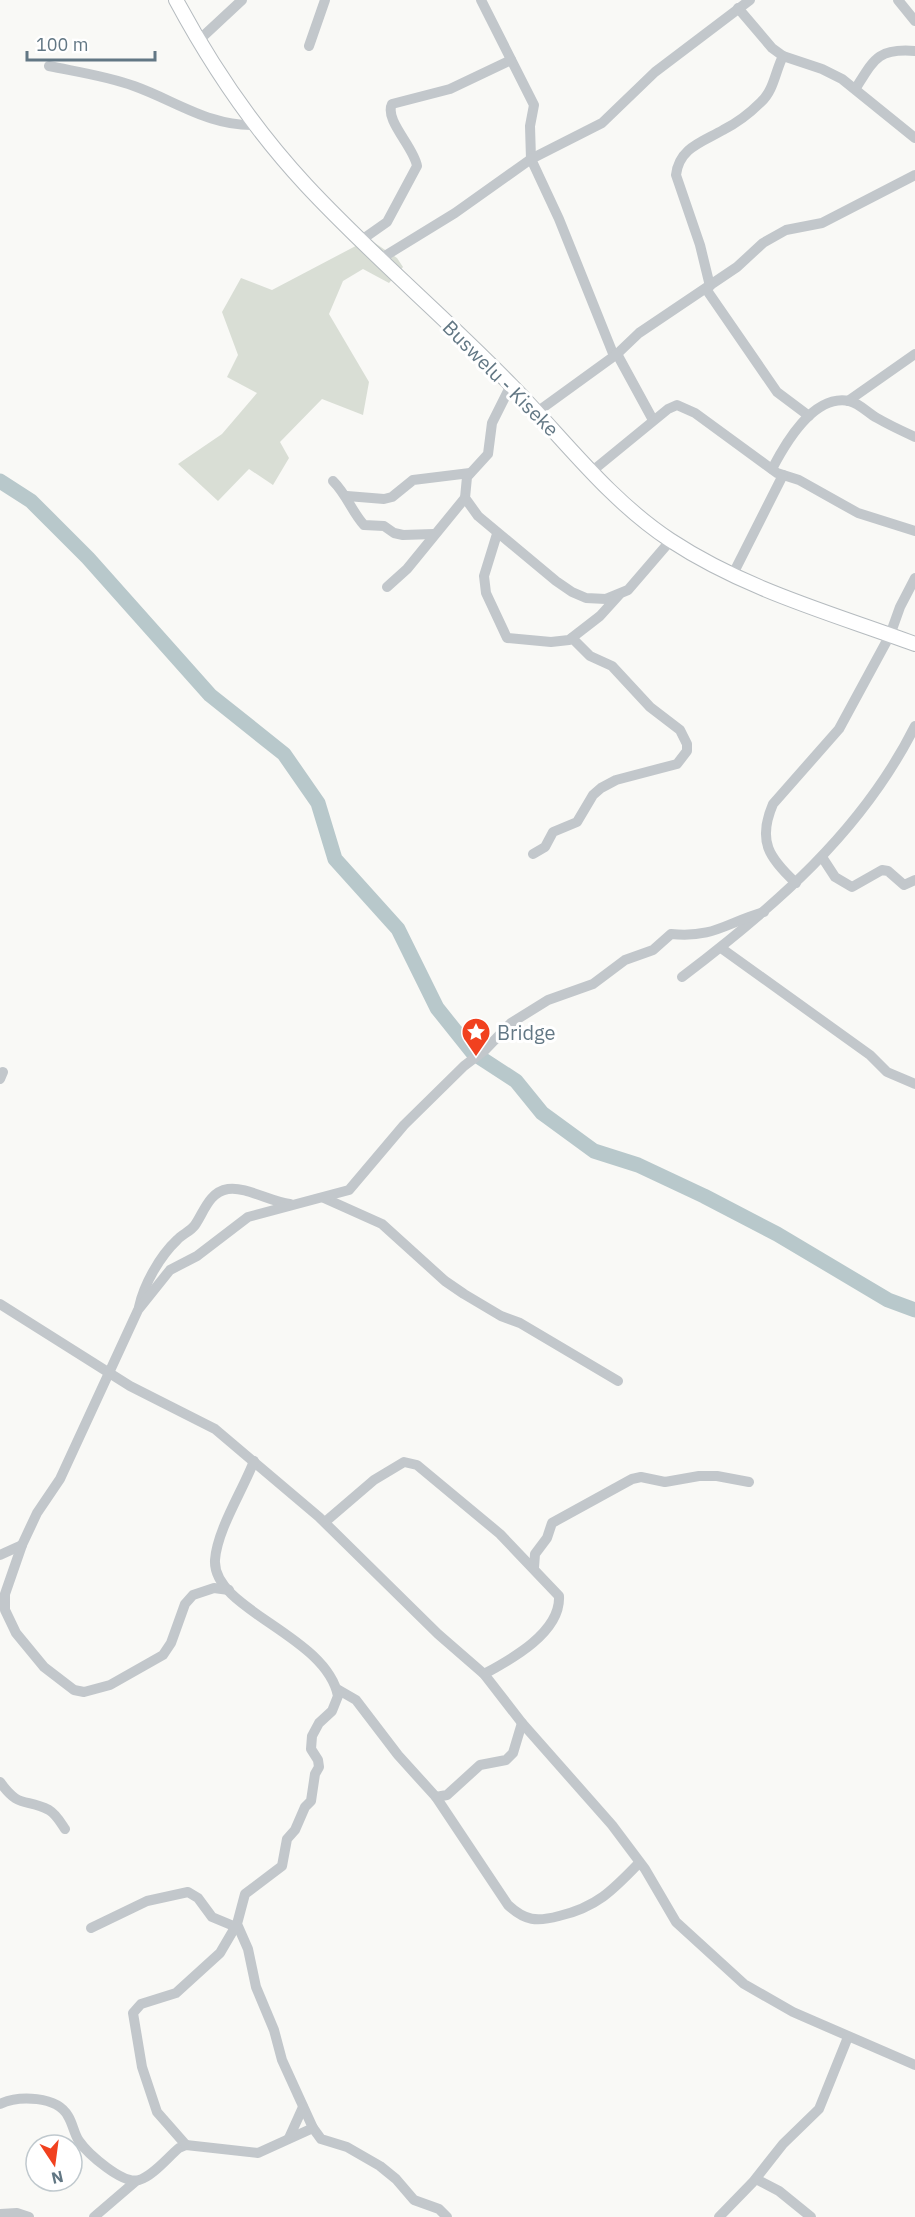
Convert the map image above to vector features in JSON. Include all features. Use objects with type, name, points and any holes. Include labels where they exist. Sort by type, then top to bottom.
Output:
[{"type":"main road","name":"Buswelu - Kiseke","points":[[176,0],[198,41],[256,125],[298,176],[360,241],[511,385],[591,472],[640,518],[670,540],[732,576],[810,608],[915,644]]},
{"type":"street","points":[[198,41],[242,0]]},
{"type":"street","points":[[309,45],[325,0]]},
{"type":"street","points":[[481,0],[534,105],[530,126],[531,159],[559,219],[616,355],[653,420]]},
{"type":"street","points":[[381,259],[454,213],[531,159],[602,123],[656,72],[750,0]]},
{"type":"street","points":[[898,0],[915,21]]},
{"type":"street","points":[[738,8],[762,39],[783,56],[822,69],[856,88],[869,102],[915,138]]},
{"type":"street","points":[[856,88],[871,63],[880,55],[891,51],[915,51]]},
{"type":"street","points":[[783,56],[769,94],[761,103],[725,129],[692,146],[677,164],[676,175],[700,245],[708,287],[777,392],[809,416]]},
{"type":"street","points":[[360,241],[387,222],[417,166],[414,155],[390,117],[392,104],[450,89],[511,60]]},
{"type":"street","points":[[49,66],[113,78],[159,95],[208,120],[238,126],[256,125]]},
{"type":"street","points":[[537,412],[616,355],[639,333],[737,267],[763,243],[786,230],[822,223],[915,175]]},
{"type":"street","points":[[772,469],[782,448],[809,416],[825,407],[848,401],[915,354]]},
{"type":"street","points":[[387,587],[407,569],[465,498],[470,473],[488,454],[492,423],[511,385]]},
{"type":"street","points":[[848,401],[915,437]]},
{"type":"street","points":[[591,472],[653,420],[678,405],[783,475],[799,480],[858,513],[915,531]]},
{"type":"street","points":[[347,496],[384,499],[414,480],[470,473]]},
{"type":"street","points":[[732,576],[783,475]]},
{"type":"street","points":[[333,481],[347,496],[358,519],[364,525],[384,526],[394,533],[403,535],[434,534]]},
{"type":"street","points":[[465,498],[470,508],[497,534],[572,592],[586,598],[606,599],[619,595]]},
{"type":"street","points":[[497,534],[484,576],[486,593],[504,634],[512,640],[521,641],[562,642],[572,638],[600,616],[619,595],[635,583],[670,540]]},
{"type":"street","points":[[796,883],[773,860],[766,840],[768,815],[773,804],[839,729],[890,635],[900,607],[915,578]]},
{"type":"street","points":[[533,854],[545,846],[553,832],[577,822],[593,795],[602,788],[616,780],[677,764],[687,751],[687,744],[680,730],[650,706],[612,666],[590,656],[572,638]]},
{"type":"street","points":[[682,977],[764,912],[822,857],[857,819],[887,778],[915,726]]},
{"type":"street","points":[[822,857],[835,877],[852,887],[882,870],[888,871],[904,885],[915,880]]},
{"type":"street","points":[[229,1590],[214,1588],[193,1595],[185,1604],[171,1643],[163,1655],[110,1685],[84,1692],[74,1690],[44,1667],[16,1633],[2,1608],[22,1545],[37,1513],[60,1479],[138,1310],[170,1270],[197,1256],[248,1217],[349,1190],[404,1125],[511,1023],[532,1009],[548,1000],[593,984],[625,960],[653,950],[665,936],[717,931],[747,916],[764,912]]},
{"type":"street","points":[[721,948],[870,1055],[887,1072],[915,1084]]},
{"type":"street","points":[[138,1310],[143,1288],[161,1258],[178,1238],[194,1226],[210,1200],[220,1191],[240,1189],[264,1198],[299,1204]]},
{"type":"street","points":[[324,1198],[382,1224],[445,1281],[464,1294],[501,1316],[520,1323],[618,1381]]},
{"type":"street","points":[[0,1304],[108,1372],[215,1429],[324,1522],[438,1634],[484,1674],[522,1723],[612,1825],[676,1922],[744,1984],[793,2012],[915,2065]]},
{"type":"street","points":[[186,2145],[157,2112],[142,2067],[133,2013],[141,2004],[176,1993],[186,1981],[220,1953],[236,1925],[245,1894],[282,1866],[287,1839],[295,1830],[310,1801],[319,1763],[310,1742],[319,1723],[337,1702],[337,1689],[325,1665],[235,1598],[220,1579],[215,1559],[222,1533],[254,1461]]},
{"type":"street","points":[[324,1522],[374,1480],[400,1463],[412,1463],[500,1534],[559,1596],[560,1608],[554,1619],[530,1645],[484,1674]]},
{"type":"street","points":[[534,1568],[535,1554],[547,1538],[552,1523],[632,1479],[641,1476],[665,1482],[699,1476],[717,1476],[749,1482]]},
{"type":"street","points":[[0,1555],[22,1545]]},
{"type":"street","points":[[337,1689],[356,1700],[398,1755],[436,1797],[508,1905],[519,1916],[542,1921],[583,1910],[602,1899],[639,1863]]},
{"type":"street","points":[[436,1797],[447,1795],[484,1763],[506,1760],[513,1753],[522,1723]]},
{"type":"street","points":[[0,1782],[14,1799],[50,1810],[65,1829]]},
{"type":"street","points":[[91,1928],[147,1901],[188,1892],[198,1898],[212,1917],[236,1925],[248,1949],[261,2002],[313,2128],[321,2139],[347,2147],[380,2166],[396,2179],[414,2200],[439,2209],[447,2217]]},
{"type":"street","points":[[719,2217],[756,2179],[783,2144],[824,2102],[848,2037]]},
{"type":"street","points":[[0,2104],[14,2100],[55,2102],[67,2114],[80,2142],[121,2177],[136,2181]]},
{"type":"street","points":[[289,2138],[303,2107]]},
{"type":"street","points":[[94,2217],[136,2181],[142,2179],[179,2148],[186,2145],[258,2153],[313,2128]]},
{"type":"street","points":[[756,2179],[779,2191],[812,2217]]},
{"type":"street","points":[[0,2214],[17,2213],[29,2217]]},
{"type":"shaded area","points":[[369,239],[397,258],[403,267],[389,283],[363,269],[343,281],[329,314],[369,382],[363,415],[322,399],[280,442],[289,458],[273,485],[249,469],[218,501],[178,464],[222,434],[257,393],[227,377],[238,355],[222,312],[241,278],[272,290]]},
{"type":"waterway","points":[[0,481],[31,501],[88,558],[210,695],[284,754],[318,803],[335,859],[398,929],[437,1008],[473,1053],[516,1081],[542,1113],[594,1151],[638,1165],[704,1196],[777,1234],[888,1300],[915,1310]]},
{"type":"place","name":"Bridge","points":[[476,1058]]}]
